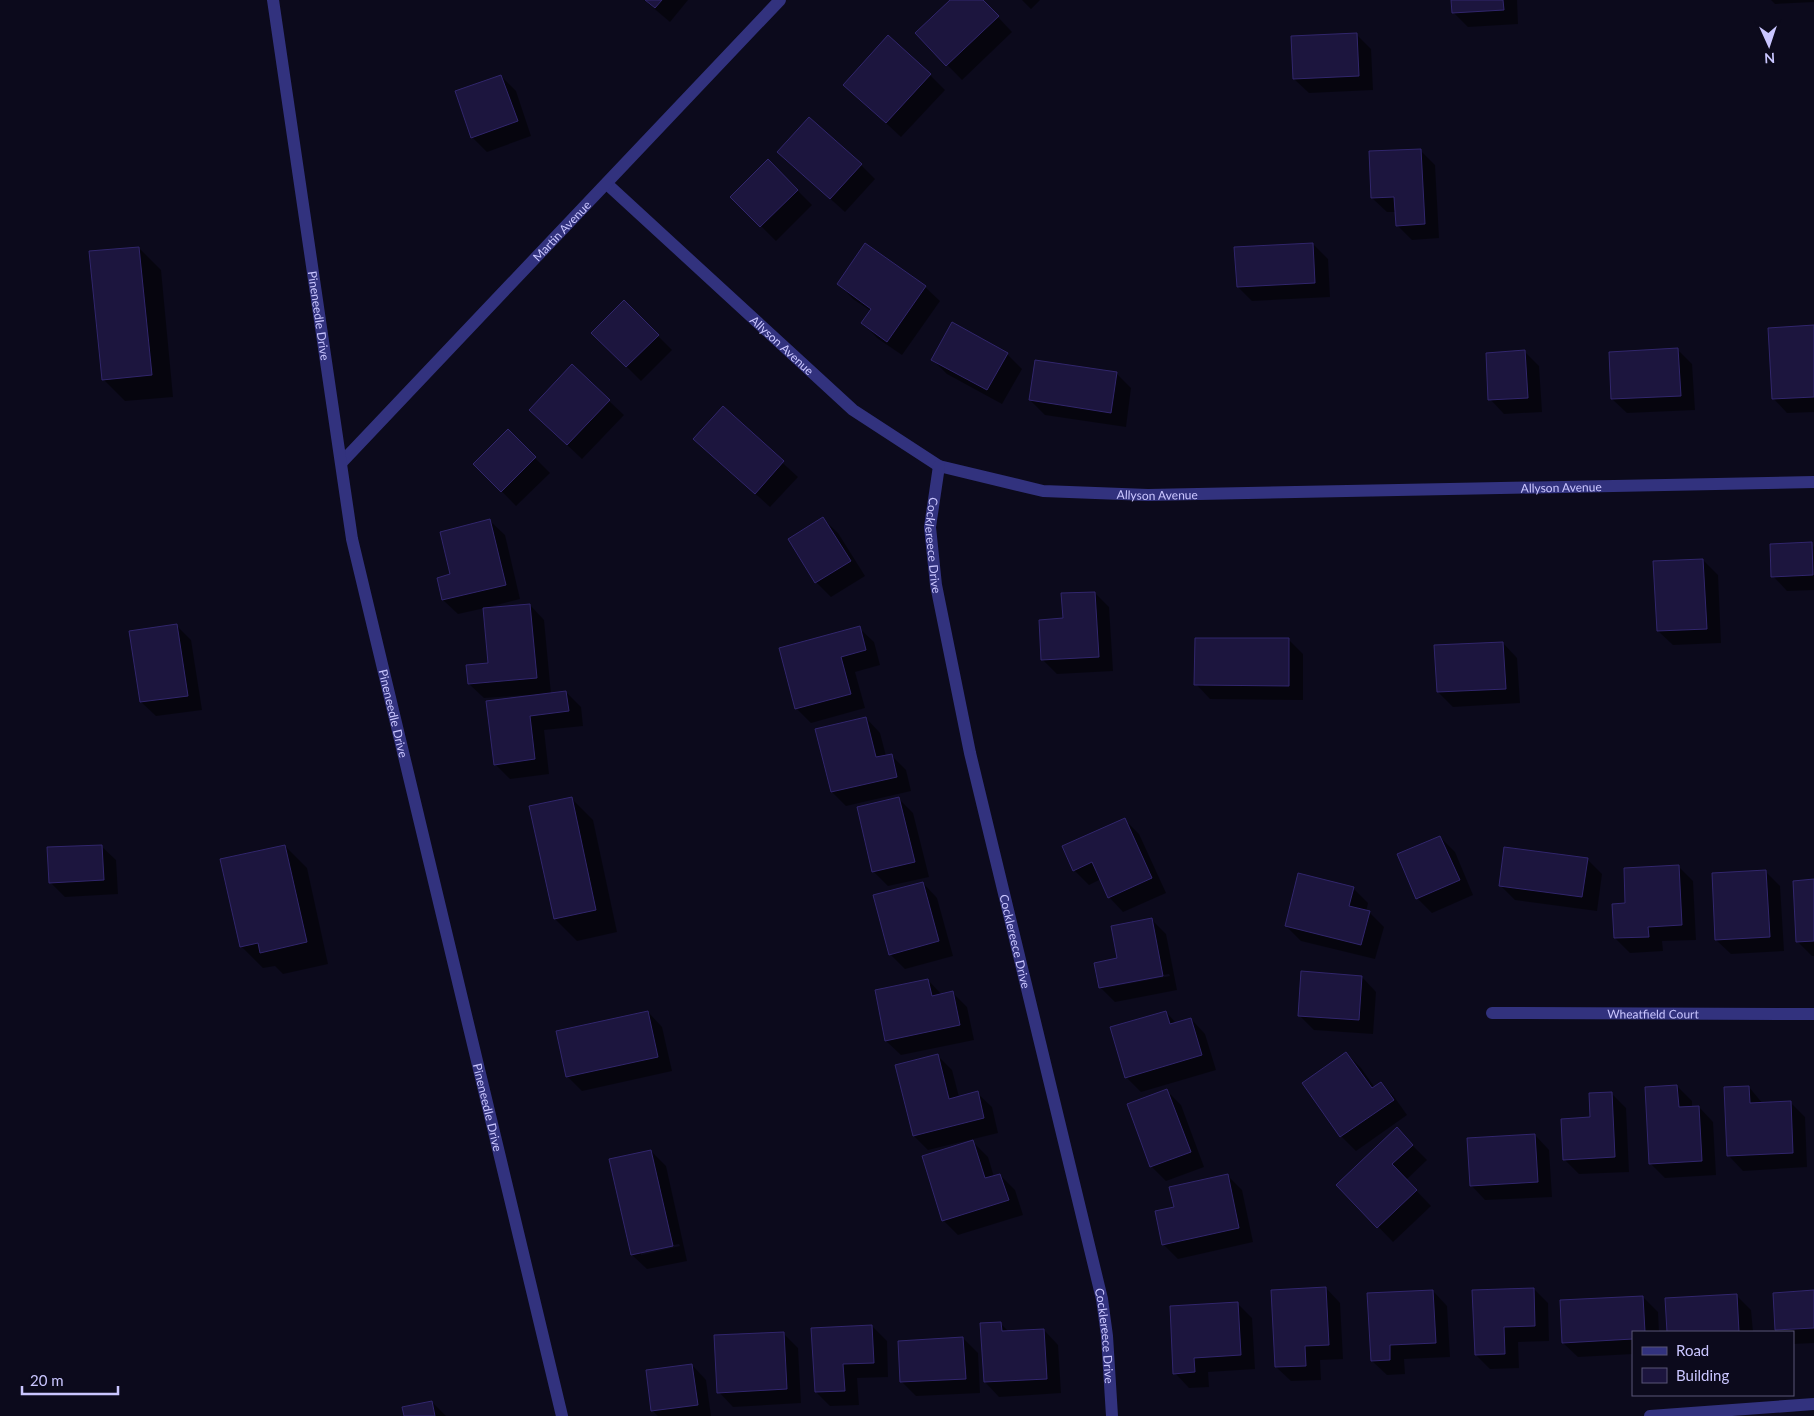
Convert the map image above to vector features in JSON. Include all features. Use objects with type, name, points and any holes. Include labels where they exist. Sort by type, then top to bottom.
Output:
[{"type":"street","name":"Pineneedle Drive","points":[[272,0],[352,539],[562,1416]]},
{"type":"street","name":"Martin Avenue","points":[[342,462],[780,0]]},
{"type":"street","name":"Allyson Avenue","points":[[607,184],[853,410],[939,466],[1043,491],[1148,496],[1814,482]]},
{"type":"street","name":"Cocklereece Drive","points":[[939,466],[930,527],[936,585],[970,753],[1102,1299],[1107,1336],[1112,1416]]},
{"type":"street","name":"Wheatfield Court","points":[[1492,1012],[1814,1014]]},
{"type":"street","points":[[1650,1416],[1814,1404]]},
{"type":"building","points":[[645,0],[662,0],[655,8]]},
{"type":"building","points":[[950,0],[983,0],[999,16],[946,66],[915,33]]},
{"type":"building","points":[[1451,0],[1503,0],[1504,10],[1452,13]]},
{"type":"building","points":[[1357,33],[1359,76],[1293,79],[1291,36]]},
{"type":"building","points":[[888,35],[931,74],[886,123],[843,85]]},
{"type":"building","points":[[501,75],[518,121],[471,138],[455,91]]},
{"type":"building","points":[[809,117],[862,164],[830,199],[777,152]]},
{"type":"building","points":[[1421,149],[1425,224],[1396,226],[1394,197],[1371,198],[1369,151]]},
{"type":"building","points":[[768,159],[798,190],[760,227],[730,197]]},
{"type":"building","points":[[865,243],[926,286],[887,342],[861,323],[871,309],[837,284]]},
{"type":"building","points":[[1313,243],[1315,283],[1237,287],[1234,247]]},
{"type":"building","points":[[139,247],[152,375],[102,380],[89,251]]},
{"type":"building","points":[[624,300],[659,335],[626,367],[591,333]]},
{"type":"building","points":[[952,322],[1008,353],[987,390],[931,360]]},
{"type":"building","points":[[1814,325],[1814,397],[1772,399],[1768,328]]},
{"type":"building","points":[[1678,348],[1681,396],[1611,399],[1609,352]]},
{"type":"building","points":[[1525,350],[1528,398],[1488,400],[1486,353]]},
{"type":"building","points":[[1035,360],[1117,372],[1111,413],[1029,400]]},
{"type":"building","points":[[572,364],[610,400],[567,445],[529,410]]},
{"type":"building","points":[[723,406],[784,461],[755,494],[693,439]]},
{"type":"building","points":[[508,429],[536,457],[501,492],[473,464]]},
{"type":"building","points":[[823,517],[851,561],[815,583],[788,539]]},
{"type":"building","points":[[490,519],[506,585],[442,600],[437,578],[450,574],[440,532]]},
{"type":"building","points":[[1812,542],[1813,575],[1771,577],[1770,544]]},
{"type":"building","points":[[1703,559],[1707,629],[1657,631],[1653,561]]},
{"type":"building","points":[[1095,592],[1099,657],[1041,660],[1039,620],[1063,618],[1061,593]]},
{"type":"building","points":[[530,604],[537,678],[468,684],[466,665],[488,663],[483,608]]},
{"type":"building","points":[[177,624],[188,696],[140,702],[129,631]]},
{"type":"building","points":[[860,626],[866,650],[841,657],[851,694],[795,709],[779,648]]},
{"type":"building","points":[[1195,638],[1289,638],[1289,686],[1194,685]]},
{"type":"building","points":[[1503,642],[1506,689],[1437,692],[1434,645]]},
{"type":"building","points":[[566,691],[569,711],[530,716],[535,759],[494,765],[486,701]]},
{"type":"building","points":[[866,717],[876,757],[892,754],[897,777],[831,792],[815,729]]},
{"type":"building","points":[[572,797],[596,910],[554,919],[529,806]]},
{"type":"building","points":[[899,797],[915,862],[872,872],[857,807]]},
{"type":"building","points":[[1125,818],[1152,878],[1108,898],[1092,862],[1073,871],[1062,846]]},
{"type":"building","points":[[1440,836],[1460,880],[1416,899],[1397,854]]},
{"type":"building","points":[[102,845],[104,880],[49,883],[47,847]]},
{"type":"building","points":[[285,845],[307,942],[260,953],[258,943],[240,947],[220,859]]},
{"type":"building","points":[[1504,847],[1588,858],[1582,897],[1499,886]]},
{"type":"building","points":[[1679,865],[1682,925],[1648,927],[1649,937],[1614,938],[1612,904],[1625,903],[1624,868]]},
{"type":"building","points":[[1766,870],[1770,937],[1715,940],[1712,873]]},
{"type":"building","points":[[1298,873],[1354,887],[1349,906],[1370,911],[1361,945],[1285,926]]},
{"type":"building","points":[[1814,879],[1814,941],[1796,942],[1793,881]]},
{"type":"building","points":[[923,882],[939,941],[889,955],[873,895]]},
{"type":"building","points":[[1152,918],[1163,976],[1099,988],[1094,963],[1117,958],[1111,926]]},
{"type":"building","points":[[1301,971],[1362,976],[1359,1020],[1298,1016]]},
{"type":"building","points":[[928,979],[932,996],[953,991],[960,1025],[885,1041],[875,990]]},
{"type":"building","points":[[648,1011],[658,1057],[566,1077],[556,1031]]},
{"type":"building","points":[[1166,1011],[1170,1024],[1191,1018],[1202,1055],[1125,1078],[1110,1027]]},
{"type":"building","points":[[1346,1052],[1372,1088],[1381,1082],[1394,1100],[1340,1137],[1302,1083]]},
{"type":"building","points":[[938,1054],[949,1099],[978,1091],[984,1118],[913,1136],[895,1065]]},
{"type":"building","points":[[1677,1085],[1679,1107],[1699,1106],[1702,1161],[1649,1164],[1645,1087]]},
{"type":"building","points":[[1749,1086],[1750,1103],[1791,1101],[1793,1153],[1727,1156],[1724,1087]]},
{"type":"building","points":[[1167,1089],[1191,1152],[1150,1167],[1127,1104]]},
{"type":"building","points":[[1612,1092],[1615,1157],[1563,1160],[1561,1119],[1590,1117],[1589,1093]]},
{"type":"building","points":[[1397,1127],[1413,1145],[1392,1164],[1417,1190],[1377,1228],[1336,1185]]},
{"type":"building","points":[[1535,1134],[1538,1182],[1470,1186],[1467,1138]]},
{"type":"building","points":[[973,1140],[985,1178],[1000,1174],[1009,1200],[942,1221],[922,1156]]},
{"type":"building","points":[[651,1150],[673,1246],[631,1255],[609,1159]]},
{"type":"building","points":[[1228,1174],[1239,1228],[1162,1245],[1155,1211],[1174,1207],[1169,1187]]},
{"type":"building","points":[[1326,1287],[1329,1345],[1305,1346],[1306,1366],[1275,1367],[1271,1290]]},
{"type":"building","points":[[1534,1288],[1535,1326],[1504,1327],[1505,1354],[1475,1355],[1472,1290]]},
{"type":"building","points":[[1433,1290],[1436,1343],[1390,1345],[1390,1360],[1371,1361],[1367,1293]]},
{"type":"building","points":[[1814,1290],[1814,1328],[1775,1330],[1773,1293]]},
{"type":"building","points":[[1737,1294],[1739,1331],[1667,1331],[1665,1298]]},
{"type":"building","points":[[1643,1296],[1645,1331],[1632,1331],[1632,1339],[1562,1343],[1560,1300]]},
{"type":"building","points":[[1238,1302],[1241,1355],[1194,1358],[1195,1372],[1173,1374],[1170,1306]]},
{"type":"building","points":[[1001,1322],[1002,1331],[1044,1329],[1047,1379],[984,1382],[980,1323]]},
{"type":"building","points":[[872,1325],[874,1363],[843,1364],[845,1391],[815,1392],[811,1328]]},
{"type":"building","points":[[784,1332],[787,1389],[717,1393],[714,1335]]},
{"type":"building","points":[[963,1337],[966,1379],[900,1382],[898,1341]]},
{"type":"building","points":[[692,1364],[698,1405],[651,1411],[646,1370]]},
{"type":"building","points":[[432,1401],[435,1416],[404,1416],[402,1407]]}]
